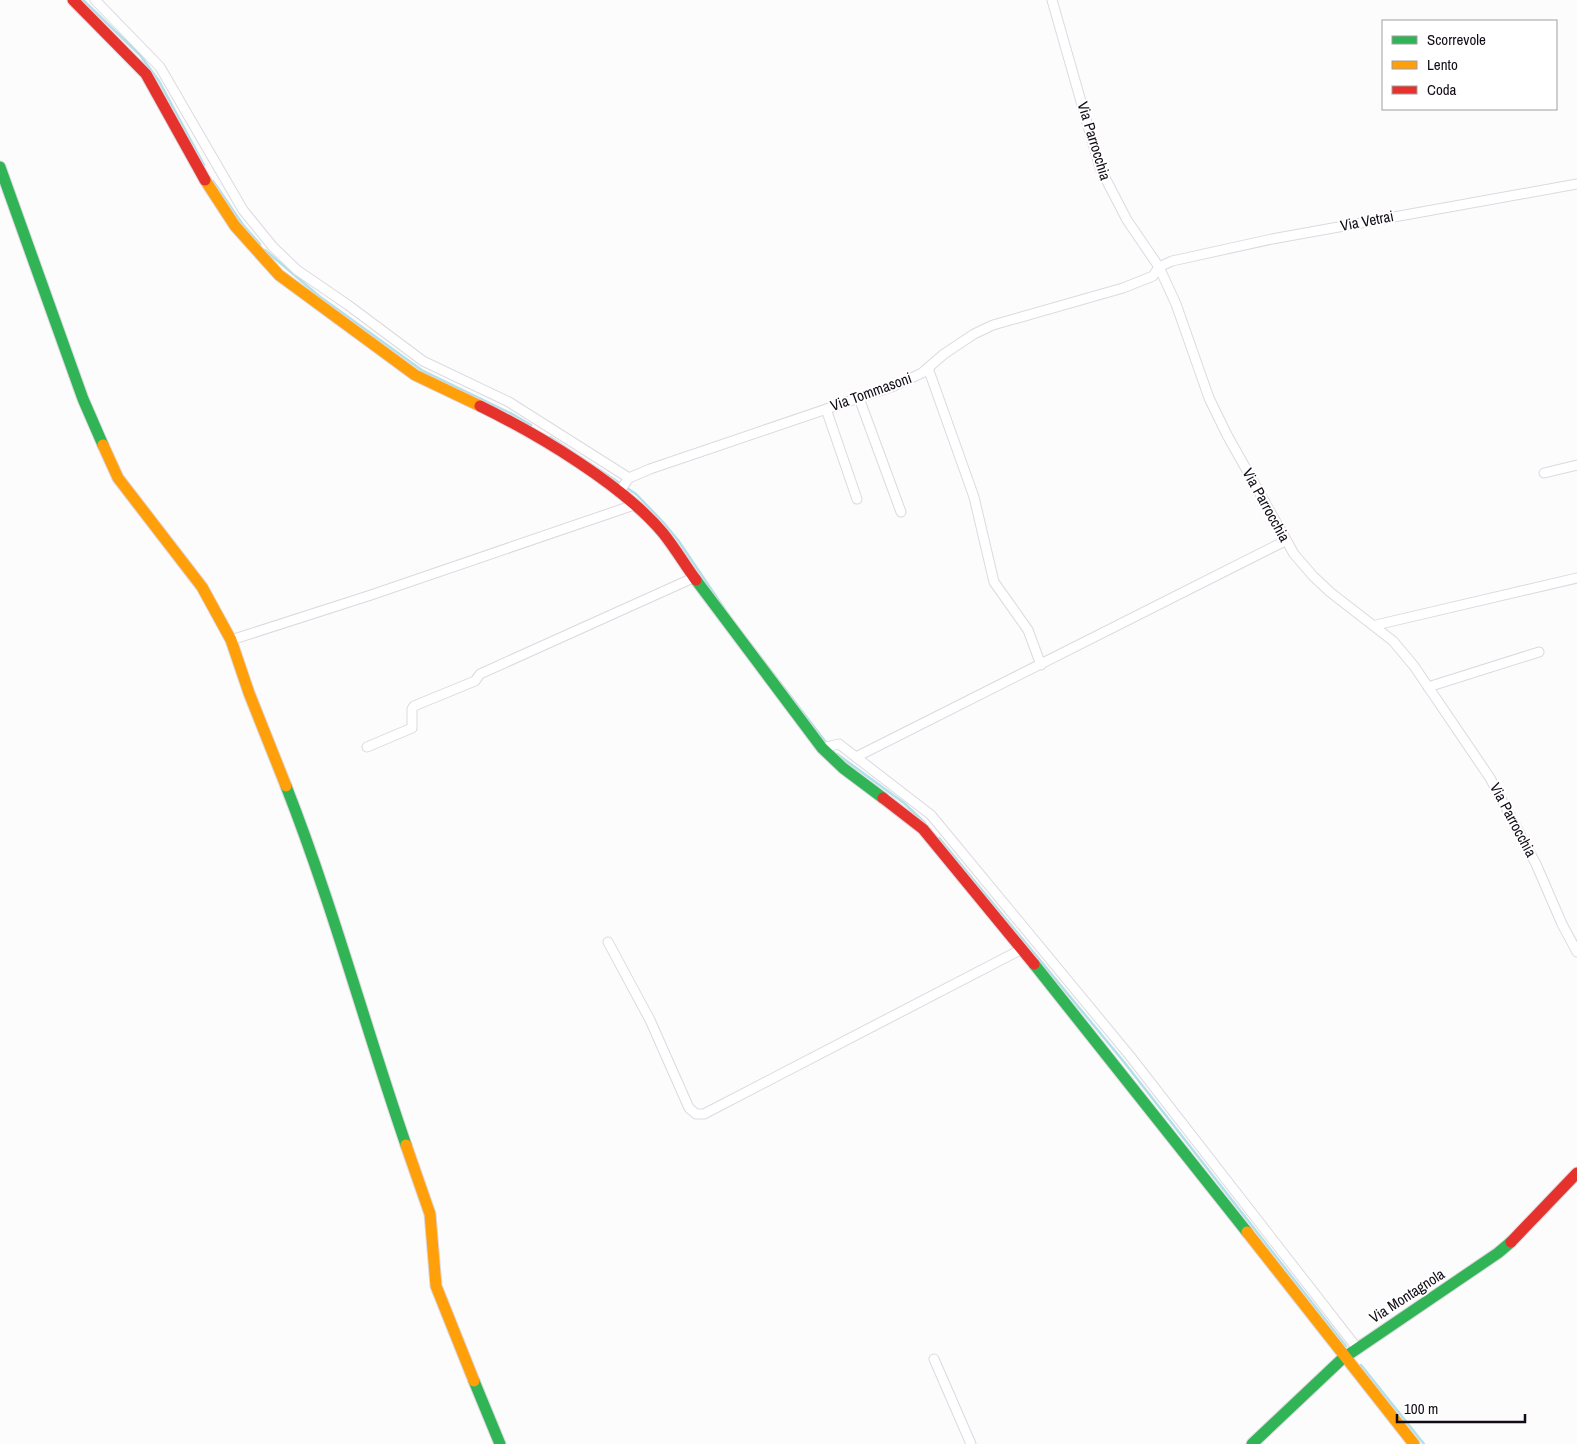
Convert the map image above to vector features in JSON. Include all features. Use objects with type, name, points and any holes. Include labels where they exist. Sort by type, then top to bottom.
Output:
[{"type":"street","points":[[73,0],[146,74],[214,194],[235,226],[279,275],[348,305],[423,361],[509,402],[628,480],[620,491]]},
{"type":"street","points":[[96,0],[160,67],[243,210],[301,283],[332,313],[415,375],[511,421],[620,491],[663,533],[693,578],[842,768],[923,829],[1022,949],[1414,1444]]},
{"type":"street","name":"Via Parrocchia","points":[[1052,0],[1100,168],[1127,220],[1159,267],[1176,304],[1216,414],[1285,540],[1313,576],[1330,592],[1376,625],[1404,653],[1490,778],[1510,812],[1577,952]]},
{"type":"street","points":[[0,167],[83,399],[118,478],[202,587],[231,640],[249,693],[304,832],[375,1056],[427,1205],[432,1225],[436,1286],[500,1444]]},
{"type":"street","name":"Via Vetrai","points":[[1159,267],[1172,261],[1253,243],[1577,184]]},
{"type":"street","name":"Via Tommasoni","points":[[628,480],[894,386],[922,373],[974,334],[993,325],[1123,288],[1153,276],[1159,267]]},
{"type":"street","points":[[928,368],[974,497],[994,582],[1028,630],[1041,665]]},
{"type":"street","points":[[859,398],[901,512]]},
{"type":"street","points":[[826,409],[857,499]]},
{"type":"street","points":[[1544,473],[1577,466]]},
{"type":"street","points":[[231,640],[371,596],[634,505]]},
{"type":"street","points":[[856,757],[1285,540]]},
{"type":"street","points":[[367,748],[412,728],[412,710],[414,706],[475,681],[480,674],[693,578]]},
{"type":"street","points":[[1376,625],[1577,578]]},
{"type":"street","points":[[1428,687],[1539,652]]},
{"type":"street","points":[[827,747],[840,744],[932,815],[1130,1056],[1357,1348]]},
{"type":"street","points":[[608,942],[650,1020],[689,1108],[696,1114],[704,1114],[1022,949]]},
{"type":"street","name":"Via Montagnola","points":[[1252,1444],[1346,1356],[1498,1253],[1521,1233],[1577,1172]]},
{"type":"street","points":[[934,1359],[971,1444]]},
{"type":"waterway","points":[[83,0],[140,55],[159,81],[204,165]]},
{"type":"waterway","points":[[213,181],[243,225],[260,244]]},
{"type":"waterway","points":[[265,250],[319,296],[423,371],[531,425]]},
{"type":"waterway","points":[[550,437],[636,494],[663,522],[678,540],[732,620],[828,745]]},
{"type":"waterway","points":[[837,754],[904,803],[925,823]]},
{"type":"waterway","points":[[939,838],[1124,1062],[1346,1346]]},
{"type":"waterway","points":[[1361,1365],[1424,1444]]},
{"type":"traffic: fast","points":[[0,167],[83,399],[103,445]]},
{"type":"traffic: fast","points":[[696,580],[822,748],[843,768],[883,798]]},
{"type":"traffic: fast","points":[[286,786],[303,830],[406,1145]]},
{"type":"traffic: fast","points":[[1034,964],[1247,1232]]},
{"type":"traffic: fast","points":[[1252,1444],[1342,1359],[1498,1253],[1511,1242]]},
{"type":"traffic: fast","points":[[474,1381],[500,1444]]},
{"type":"traffic: slow","points":[[205,180],[235,226],[279,275],[415,375],[480,406]]},
{"type":"traffic: slow","points":[[103,445],[118,478],[202,587],[231,640],[249,693],[286,786]]},
{"type":"traffic: slow","points":[[406,1145],[430,1214],[436,1286],[474,1381]]},
{"type":"traffic: slow","points":[[1247,1232],[1414,1444]]},
{"type":"traffic: jam","points":[[73,0],[146,74],[205,180]]},
{"type":"traffic: jam","points":[[480,406],[503,417],[578,462],[625,496],[663,533],[696,580]]},
{"type":"traffic: jam","points":[[883,798],[923,829],[1034,964]]},
{"type":"traffic: jam","points":[[1511,1242],[1577,1173]]}]
